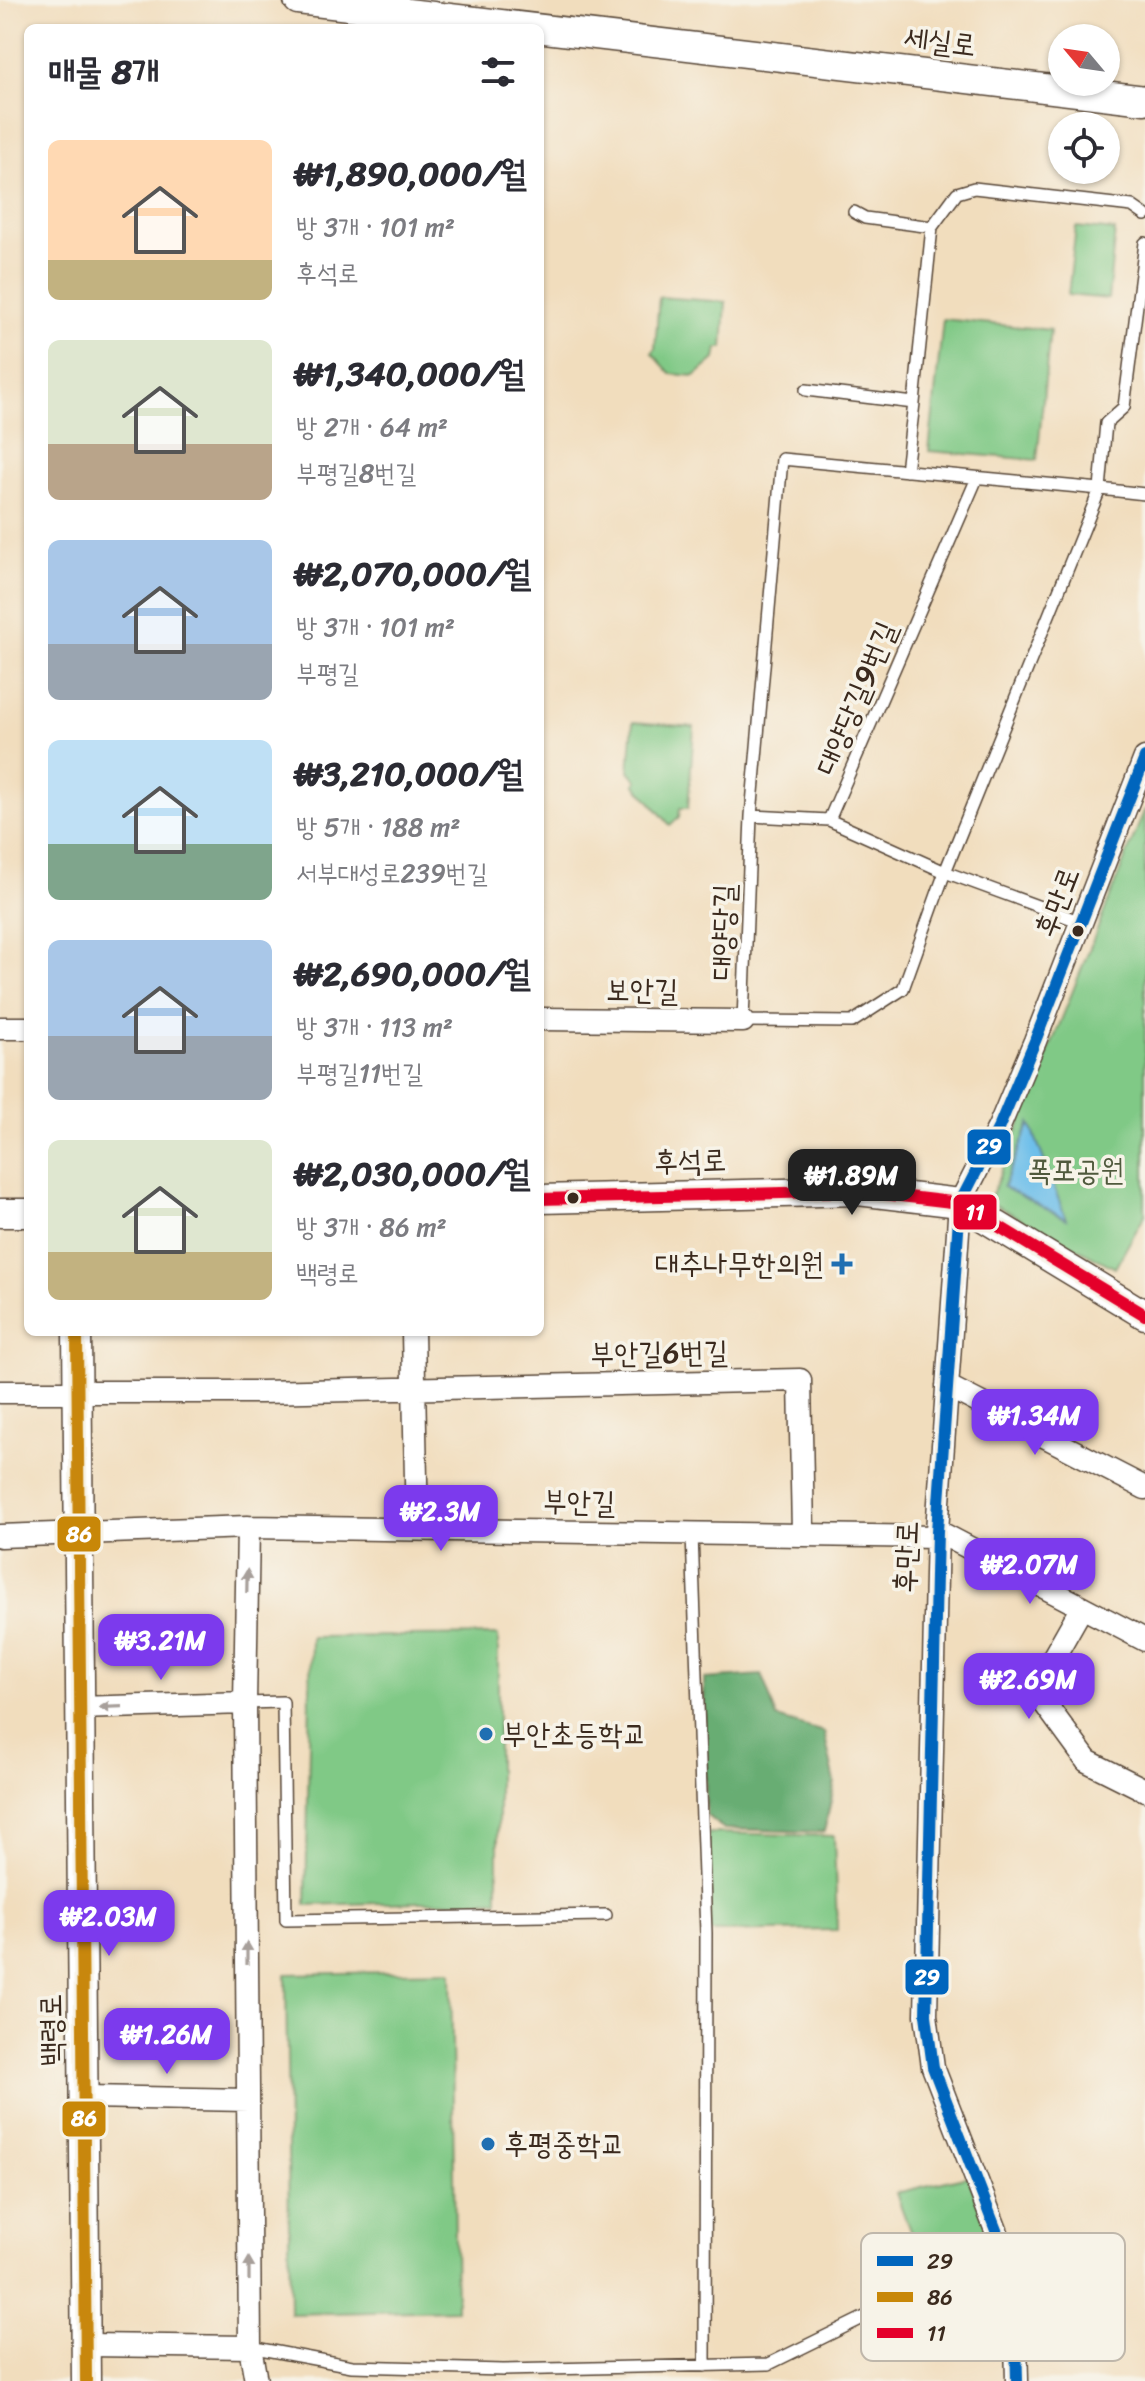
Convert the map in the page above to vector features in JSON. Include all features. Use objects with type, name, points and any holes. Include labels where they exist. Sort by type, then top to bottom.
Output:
[{"type":"street","name":"세실로","points":[[298,0],[459,9],[1145,100]]},
{"type":"street","name":"후만로","points":[[997,2233],[933,2067],[926,2015],[937,1534],[960,1203],[999,1127],[1145,758]]},
{"type":"street","name":"보안길","points":[[544,1019],[743,1021]]},
{"type":"street","points":[[0,1028],[24,1028]]},
{"type":"street","name":"후석로","points":[[544,1199],[858,1191],[960,1203],[1145,1315]]},
{"type":"street","points":[[0,1213],[24,1213]]},
{"type":"street","name":"백령로","points":[[77,1336],[78,1708],[86,2097],[86,2381]]},
{"type":"street","points":[[413,1336],[417,1529]]},
{"type":"street","name":"부안길6번길","points":[[77,1391],[800,1380],[803,1533]]},
{"type":"street","points":[[947,1386],[1145,1488]]},
{"type":"street","points":[[0,1392],[77,1391]]},
{"type":"street","points":[[248,1527],[245,1703],[250,2347],[256,2381]]},
{"type":"street","name":"부안길","points":[[78,1534],[248,1527],[692,1534],[937,1534]]},
{"type":"street","points":[[0,1536],[78,1534]]},
{"type":"street","points":[[937,1534],[1145,1640]]},
{"type":"street","points":[[1082,1607],[1035,1690],[1087,1761],[1145,1790]]},
{"type":"street","points":[[78,1708],[245,1703]]},
{"type":"street","points":[[86,2097],[248,2100]]},
{"type":"street","points":[[87,2345],[250,2347]]},
{"type":"street","name":"후만로","points":[[1017,2361],[1017,2381]]},
{"type":"lane","points":[[906,471],[932,227],[957,193],[974,188],[1132,206],[1145,215]]},
{"type":"lane","points":[[854,212],[865,218],[932,227]]},
{"type":"lane","points":[[1100,489],[1106,423],[1124,407],[1145,243]]},
{"type":"lane","points":[[806,390],[914,403]]},
{"type":"lane","name":"대양당길","points":[[1100,489],[945,872],[903,989],[852,1022],[743,1021],[751,816],[782,459],[1100,489],[1145,494]]},
{"type":"lane","name":"대양당길9번길","points":[[977,478],[829,820],[945,872],[1081,922]]},
{"type":"lane","points":[[751,816],[829,820]]},
{"type":"lane","points":[[692,1534],[706,1933],[705,2366]]},
{"type":"lane","points":[[245,1703],[283,1702],[286,1920],[606,1915]]},
{"type":"lane","points":[[250,2347],[352,2366],[503,2370],[769,2364],[861,2319]]},
{"type":"green space","points":[[1076,227],[1115,231],[1108,299],[1068,295]]},
{"type":"green space","points":[[659,297],[726,302],[723,348],[717,348],[715,359],[695,376],[671,374],[652,353],[655,349]]},
{"type":"green space","points":[[943,319],[1050,330],[1037,460],[929,451]]},
{"type":"green space","points":[[633,722],[694,727],[688,808],[680,808],[679,817],[670,825],[635,784],[638,781],[629,771]]},
{"type":"green space","name":"폭포공원","points":[[1145,809],[1145,1215],[1115,1268],[989,1202]]},
{"type":"green space","points":[[498,1635],[498,1900],[306,1905],[311,1637]]},
{"type":"green space","points":[[762,1675],[777,1718],[824,1732],[835,1782],[824,1832],[724,1829],[706,1815],[704,1679]]},
{"type":"green space","points":[[708,1833],[834,1836],[837,1930],[710,1932]]},
{"type":"green space","points":[[451,1971],[456,2310],[290,2314],[286,1974]]},
{"type":"green space","points":[[968,2176],[988,2233],[911,2233],[896,2193]]},
{"type":"water","points":[[1030,1123],[1066,1219],[1003,1187]]},
{"type":"transit line","name":"29","points":[[997,2233],[933,2067],[926,2015],[937,1531],[960,1203],[999,1127],[1035,1041],[1145,758]]},
{"type":"transit line","name":"11","points":[[544,1199],[858,1191],[960,1203],[1145,1315]]},
{"type":"transit line","name":"86","points":[[77,1336],[86,2381]]},
{"type":"transit line","name":"29","points":[[1017,2361],[1017,2381]]},
{"type":"place","name":"대추나무한의원","points":[[842,1264]]},
{"type":"place","name":"부안초등학교","points":[[486,1734]]},
{"type":"place","name":"후평중학교","points":[[488,2144]]}]
